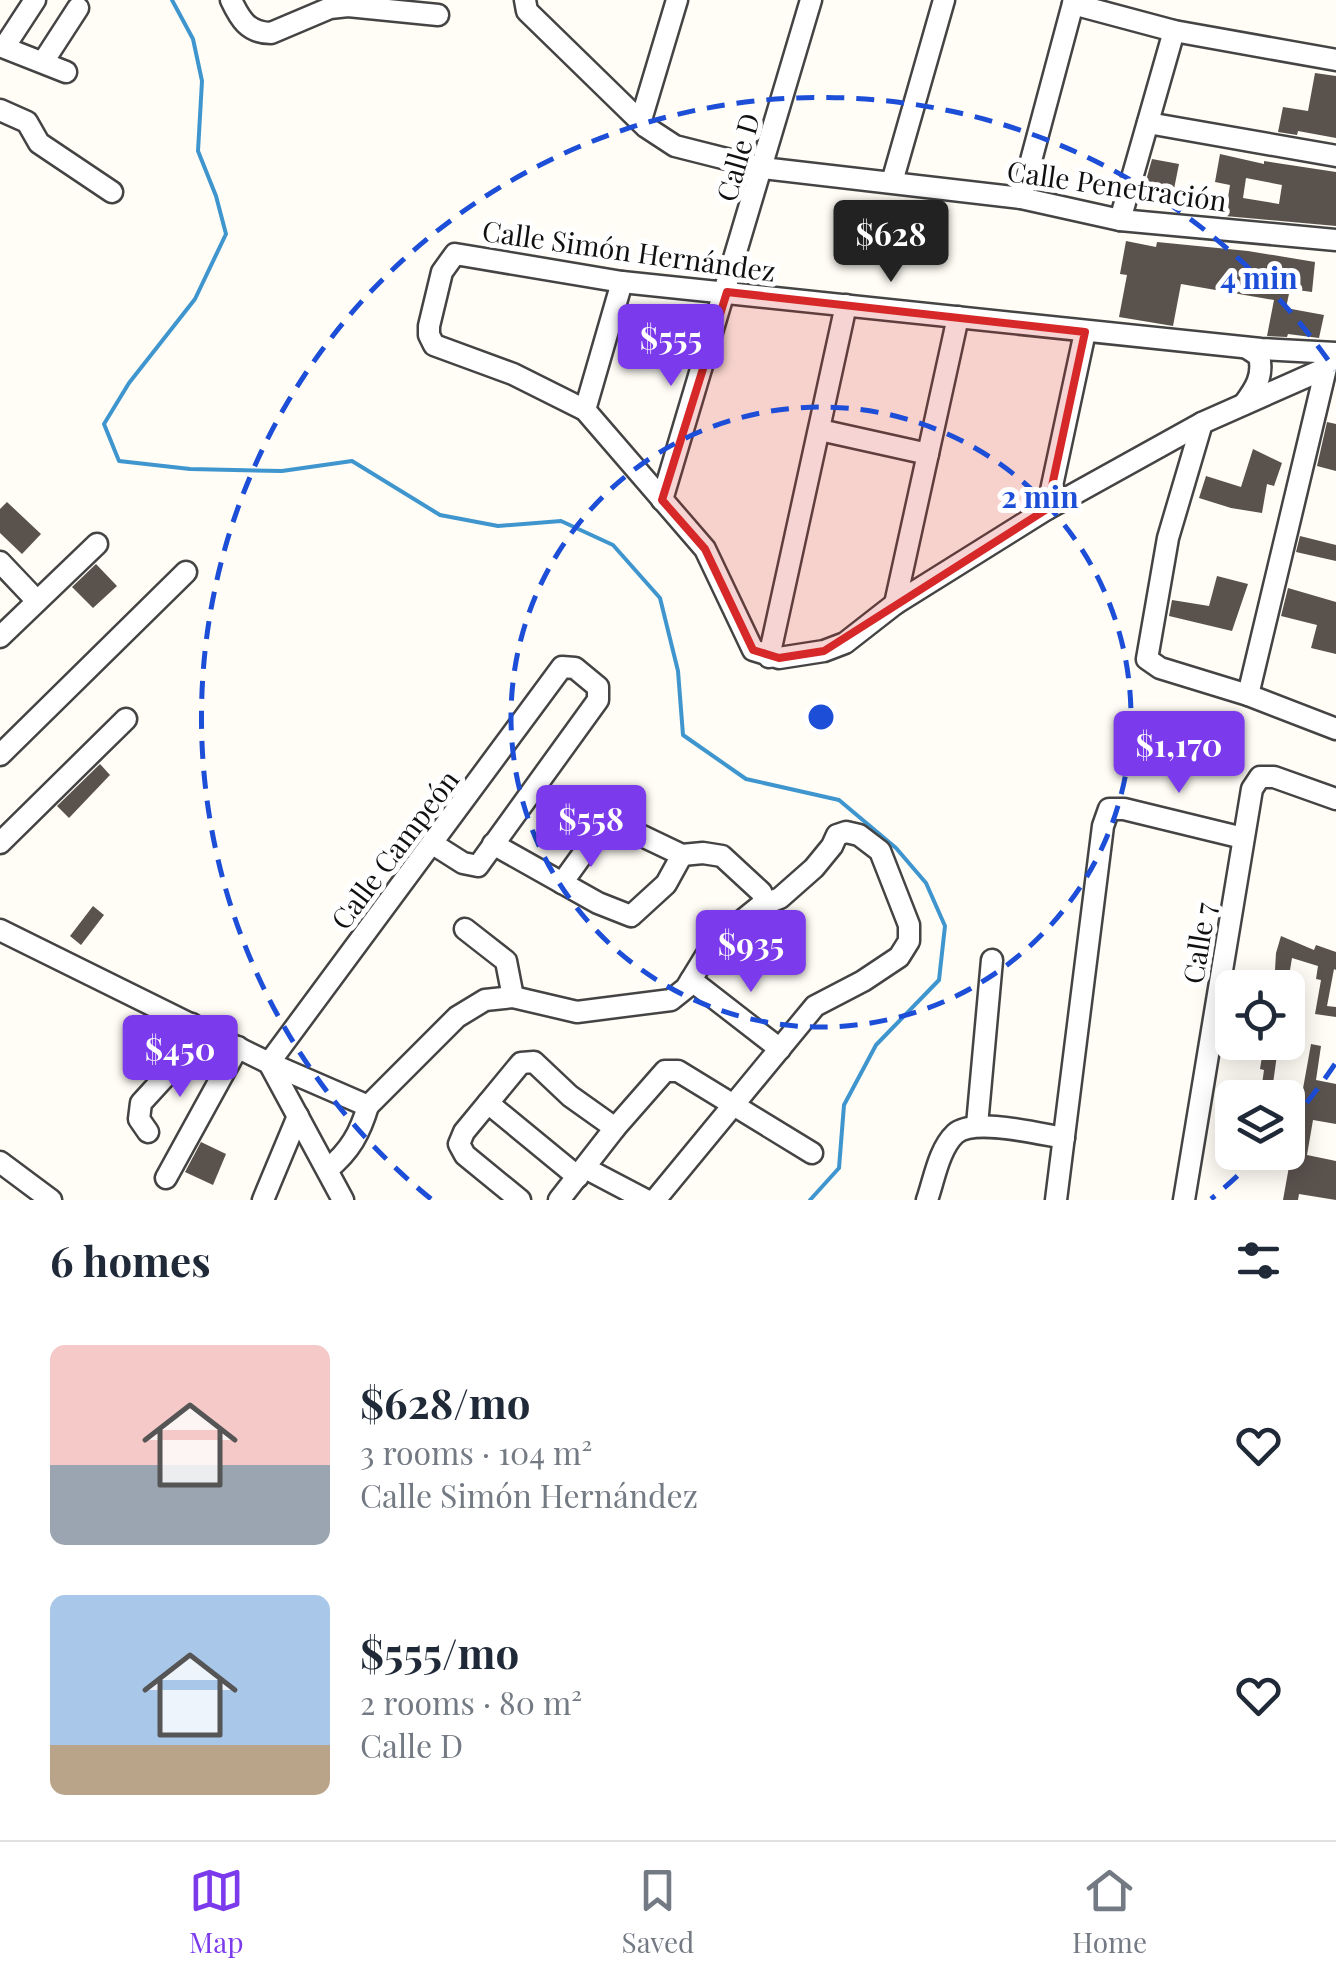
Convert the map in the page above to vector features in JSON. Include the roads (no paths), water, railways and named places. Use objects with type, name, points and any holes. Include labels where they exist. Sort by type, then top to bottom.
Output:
[{"type":"street","points":[[34,0],[2,46],[66,72]]},
{"type":"street","points":[[231,0],[244,24],[271,34],[330,8],[438,14]]},
{"type":"street","points":[[642,120],[677,0]]},
{"type":"street","name":"Calle D","points":[[662,500],[811,0]]},
{"type":"street","points":[[892,182],[944,0]]},
{"type":"street","points":[[1020,198],[1074,2],[1174,31],[1336,60]]},
{"type":"street","name":"Calle Penetración","points":[[526,6],[654,133],[675,146],[762,168],[1020,198],[1120,220],[1336,240]]},
{"type":"street","points":[[43,62],[78,8]]},
{"type":"street","points":[[1120,220],[1174,31]]},
{"type":"street","points":[[0,110],[27,122],[39,143],[112,192]]},
{"type":"street","points":[[1148,123],[1336,156]]},
{"type":"street","name":"Calle Simón Hernández","points":[[585,410],[514,374],[431,342],[432,307],[451,255],[622,282],[1333,356]]},
{"type":"street","points":[[622,282],[585,410],[706,549],[752,650],[769,657],[804,655],[846,644],[895,604],[1047,508],[1333,356]]},
{"type":"street","points":[[769,657],[846,305]]},
{"type":"street","points":[[895,604],[958,317]]},
{"type":"street","points":[[1047,508],[1085,332]]},
{"type":"street","points":[[1244,405],[1257,385],[1261,368],[1259,356],[1247,348]]},
{"type":"street","points":[[1248,694],[1333,356]]},
{"type":"street","points":[[1202,424],[1168,538],[1146,658],[1160,668],[1248,694],[1336,729]]},
{"type":"street","points":[[820,430],[928,454]]},
{"type":"street","points":[[0,637],[97,544]]},
{"type":"street","points":[[0,562],[37,601]]},
{"type":"street","points":[[0,755],[186,572]]},
{"type":"street","name":"Calle Campeón","points":[[269,1063],[562,667],[575,668],[600,694],[493,844]]},
{"type":"street","points":[[0,842],[126,719]]},
{"type":"street","name":"Calle 7","points":[[1184,1200],[1252,789],[1260,776],[1274,777],[1336,799]]},
{"type":"street","points":[[1056,1200],[1103,826],[1110,810],[1124,809],[1243,838]]},
{"type":"street","points":[[562,883],[606,822],[682,855],[703,852],[722,856],[761,892],[766,904]]},
{"type":"street","points":[[328,1168],[356,1140],[368,1106],[457,1017],[484,1000],[513,998],[576,1012],[671,1000],[691,980],[714,944],[766,904],[780,898],[832,846],[837,834],[859,835],[880,851],[908,925],[909,941],[899,957],[815,1006],[655,1200]]},
{"type":"street","points":[[433,844],[471,866],[478,866],[493,844],[627,916],[634,916],[666,884],[682,855]]},
{"type":"street","points":[[465,929],[506,961],[513,998]]},
{"type":"street","points":[[0,930],[269,1063],[368,1106]]},
{"type":"street","points":[[977,1125],[992,960]]},
{"type":"street","points":[[691,980],[780,1048]]},
{"type":"street","points":[[148,1132],[138,1119],[141,1103],[174,1066],[192,1024]]},
{"type":"street","points":[[166,1178],[238,1047]]},
{"type":"street","points":[[520,1200],[460,1149],[460,1138],[516,1067],[534,1062],[570,1096],[615,1128]]},
{"type":"street","points":[[269,1063],[343,1200]]},
{"type":"street","points":[[559,1200],[656,1077],[672,1070],[812,1153]]},
{"type":"street","points":[[488,1104],[582,1173],[646,1200]]},
{"type":"street","points":[[264,1200],[298,1116]]},
{"type":"street","points":[[926,1200],[947,1145],[958,1131],[977,1125],[1064,1138]]},
{"type":"street","points":[[0,1162],[24,1192],[51,1200]]},
{"type":"waterway","points":[[172,0],[193,39],[202,81],[198,151],[226,234],[195,299],[129,383],[104,424],[119,461],[190,469],[282,471],[352,461],[440,515],[498,526],[561,521],[613,545],[660,598],[678,671],[683,735],[746,779],[839,800],[896,848],[926,883],[945,926],[939,980],[876,1045],[844,1105],[839,1168],[810,1200]]}]
